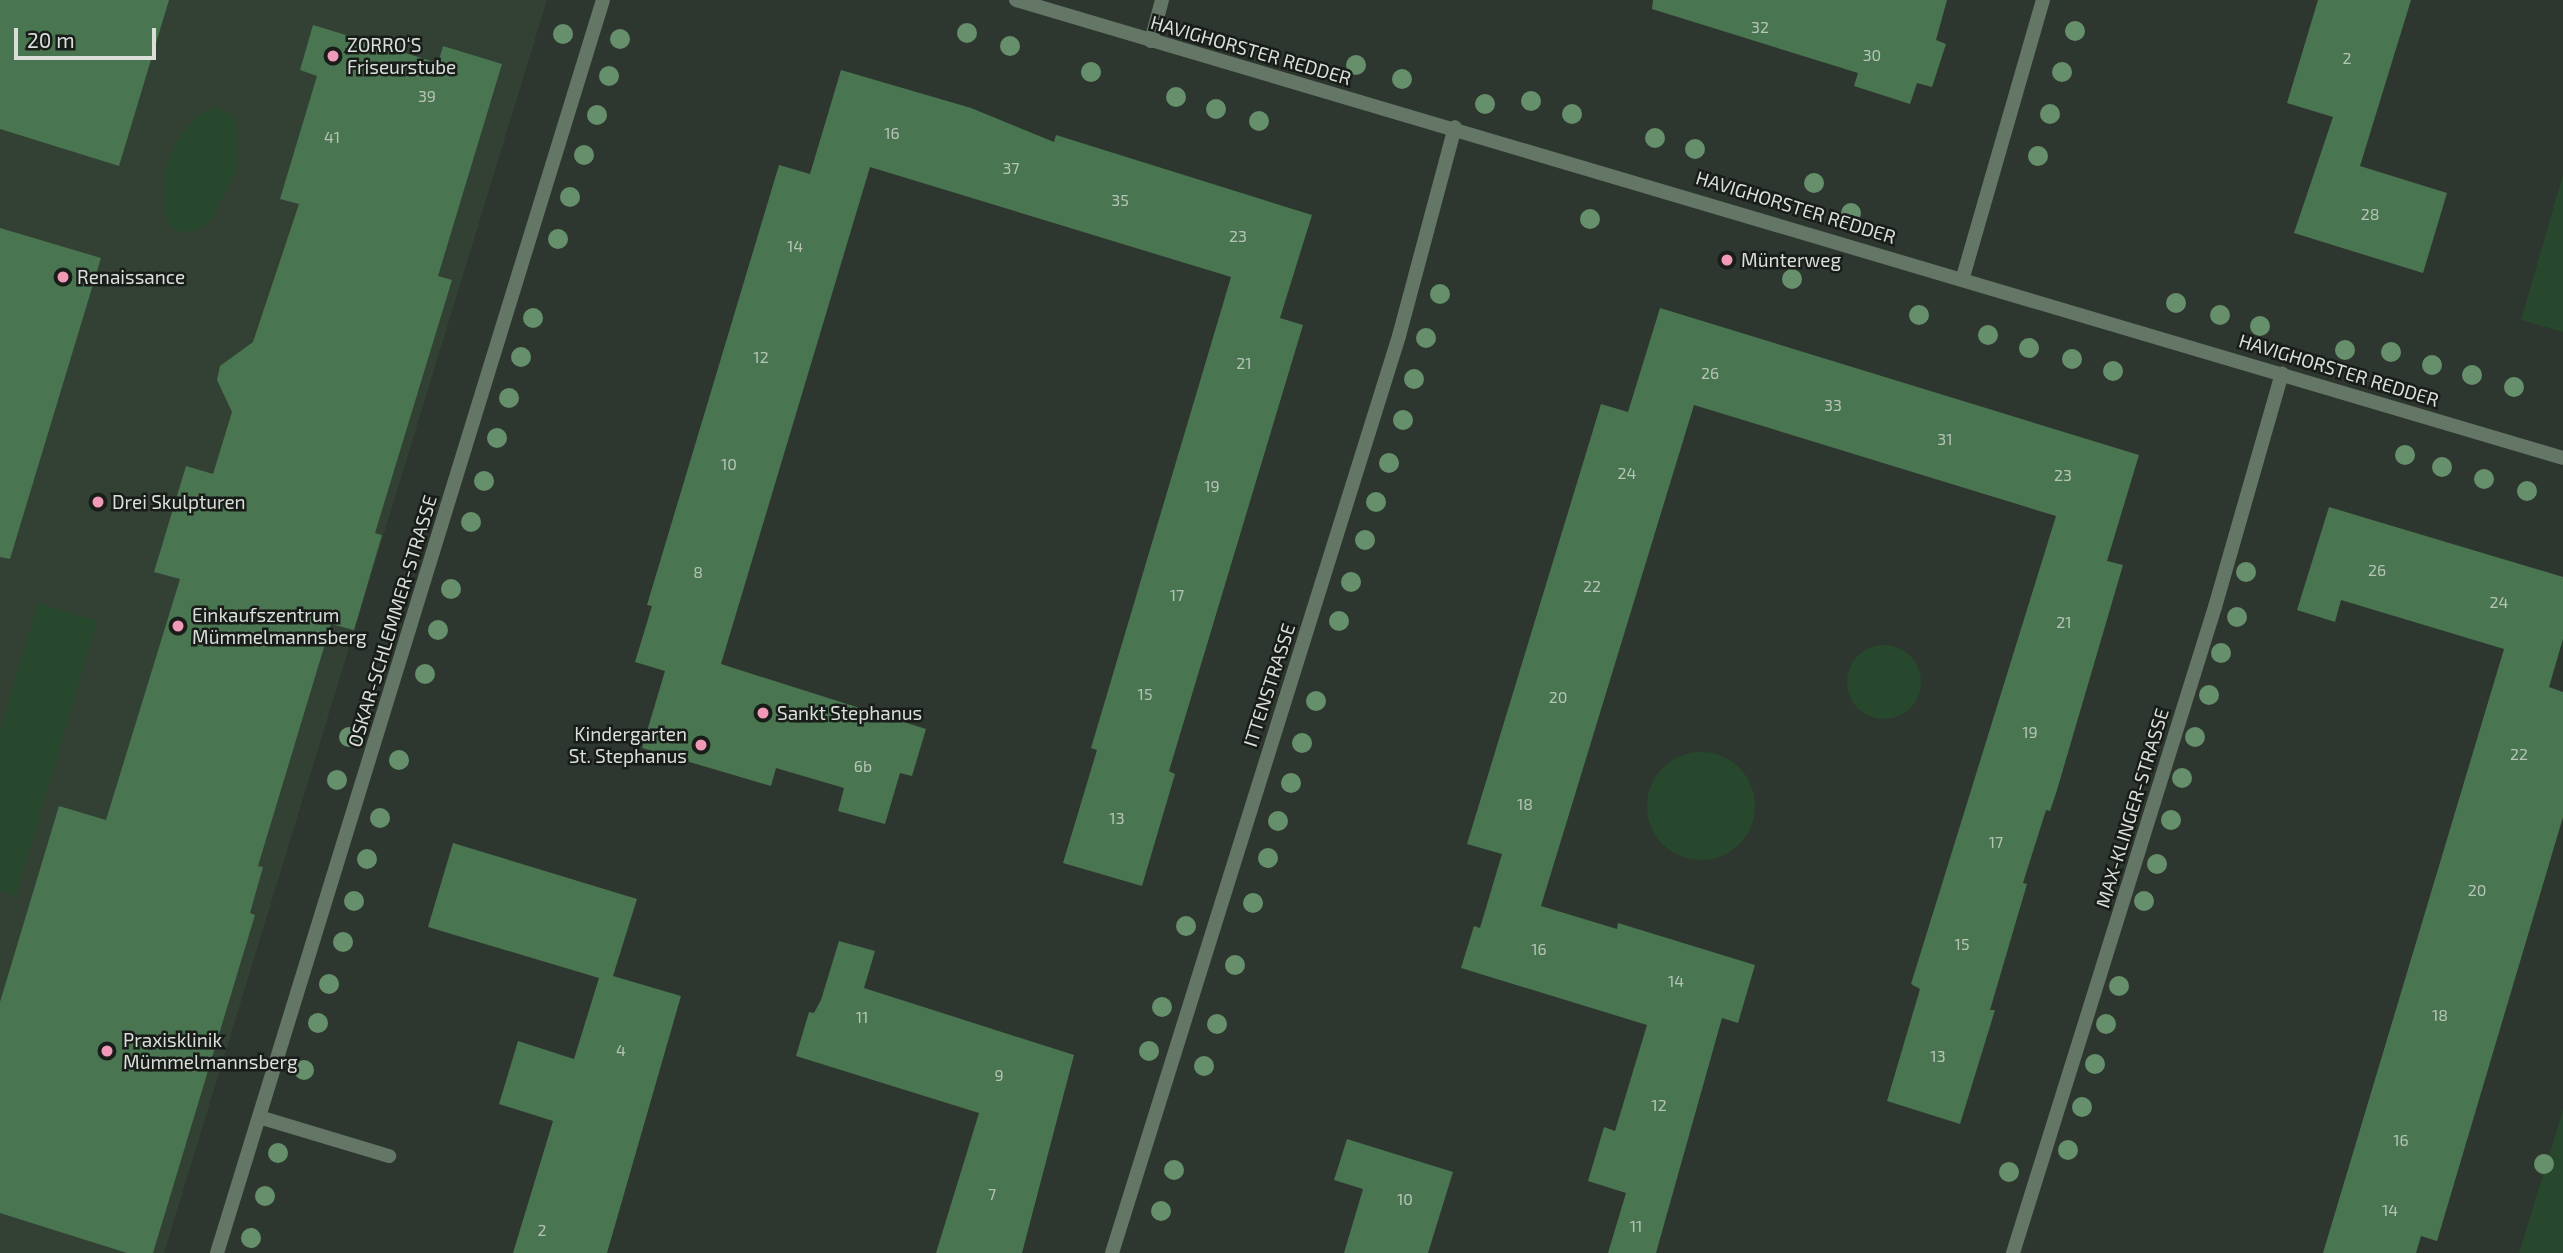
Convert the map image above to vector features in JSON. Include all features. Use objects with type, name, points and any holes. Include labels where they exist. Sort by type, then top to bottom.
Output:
[{"type":"street","name":"OSKAR-SCHLEMMER-STRASSE","points":[[216,1253],[603,0]]},
{"type":"street","name":"HAVIGHORSTER REDDER","points":[[1016,0],[1963,277],[2563,458]]},
{"type":"street","points":[[1151,41],[1162,0]]},
{"type":"street","points":[[1963,277],[2043,0]]},
{"type":"street","name":"ITTENSTRASSE","points":[[1112,1253],[1399,336],[1455,127]]},
{"type":"street","name":"MAX-KLINGER-STRASSE","points":[[2013,1253],[2215,607],[2282,373]]},
{"type":"street","points":[[259,1117],[389,1156]]},
{"type":"shaded area","name":"Einkaufszentrum Mümmelmannsberg","points":[[0,0],[547,0],[164,1253],[0,1253]]},
{"type":"green space","points":[[214,107],[228,112],[237,125],[237,169],[211,219],[201,229],[182,233],[172,227],[165,212],[165,170],[177,140],[197,116]]},
{"type":"green space","points":[[2563,175],[2563,332],[2521,320]]},
{"type":"green space","points":[[38,603],[97,621],[16,896],[0,891],[0,730]]},
{"type":"green space","points":[[1877,645],[1891,645],[1905,651],[1915,661],[1921,682],[1919,696],[1905,713],[1891,719],[1877,719],[1863,713],[1853,703],[1847,689],[1847,675],[1853,661],[1863,651]]},
{"type":"green space","points":[[1701,752],[1722,756],[1739,768],[1751,785],[1755,806],[1751,827],[1739,844],[1722,856],[1701,860],[1680,856],[1663,844],[1651,827],[1647,806],[1651,785],[1663,768],[1680,756]]},
{"type":"green space","points":[[2563,1110],[2563,1253],[2519,1253]]},
{"type":"building","points":[[0,0],[169,0],[119,166],[0,129]]},
{"type":"building","points":[[1653,0],[1947,0],[1936,40],[1946,44],[1932,87],[1917,83],[1910,104],[1854,86],[1858,73],[1652,9]]},
{"type":"building","points":[[2318,0],[2411,0],[2360,166],[2447,193],[2423,273],[2294,233],[2333,117],[2287,103]]},
{"type":"building","points":[[313,25],[438,63],[443,46],[502,64],[438,276],[452,280],[375,533],[382,535],[354,630],[331,624],[258,866],[263,867],[250,913],[255,915],[153,1253],[127,1253],[0,1213],[0,1002],[59,806],[106,820],[180,579],[154,572],[186,466],[213,474],[232,412],[217,380],[220,366],[253,342],[299,204],[280,199],[317,76],[300,70]]},
{"type":"building","points":[[841,70],[971,108],[1054,142],[1056,135],[1312,215],[1280,318],[1303,325],[1169,771],[1175,774],[1142,886],[1063,863],[1097,750],[1091,748],[1231,277],[870,167],[721,664],[926,729],[912,776],[900,773],[885,824],[838,811],[844,788],[776,768],[771,786],[642,748],[665,671],[635,662],[652,606],[647,605],[779,165],[810,174]]},
{"type":"building","points":[[0,228],[101,258],[10,559],[0,557]]},
{"type":"building","points":[[1660,308],[2139,455],[2107,561],[2123,565],[2057,790],[2050,811],[2046,810],[2023,883],[2027,884],[1990,1010],[1995,1010],[1960,1124],[1887,1101],[1920,989],[1911,984],[2056,516],[1694,405],[1541,906],[1617,929],[1618,923],[1755,965],[1738,1023],[1722,1018],[1656,1253],[1608,1253],[1626,1193],[1588,1181],[1604,1127],[1615,1131],[1647,1025],[1461,968],[1474,926],[1480,928],[1502,854],[1467,844],[1601,404],[1628,412]]},
{"type":"building","points":[[2329,507],[2563,577],[2563,639],[2549,687],[2563,692],[2563,817],[2437,1241],[2421,1236],[2416,1253],[2323,1253],[2504,649],[2341,600],[2335,622],[2297,610]]},
{"type":"building","points":[[453,843],[637,899],[613,976],[681,996],[607,1253],[513,1253],[553,1121],[499,1104],[518,1041],[574,1059],[599,978],[428,927]]},
{"type":"building","points":[[839,941],[875,951],[864,988],[1074,1055],[1022,1253],[936,1253],[979,1113],[796,1056],[809,1012],[814,1013],[821,1000]]},
{"type":"building","points":[[1347,1139],[1453,1172],[1428,1253],[1344,1253],[1363,1189],[1334,1180]]},
{"type":"place","name":"ZORRO‘S Friseurstube","points":[[333,56]]},
{"type":"place","name":"Münterweg","points":[[1727,260]]},
{"type":"place","name":"Renaissance","points":[[63,277]]},
{"type":"place","name":"Drei Skulpturen","points":[[98,502]]},
{"type":"place","name":"Einkaufszentrum Mümmelmannsberg","points":[[178,626]]},
{"type":"place","name":"Sankt Stephanus","points":[[763,713]]},
{"type":"place","name":"Kindergarten St. Stephanus","points":[[701,745]]},
{"type":"place","name":"Praxisklinik Mümmelmannsberg","points":[[107,1051]]}]
